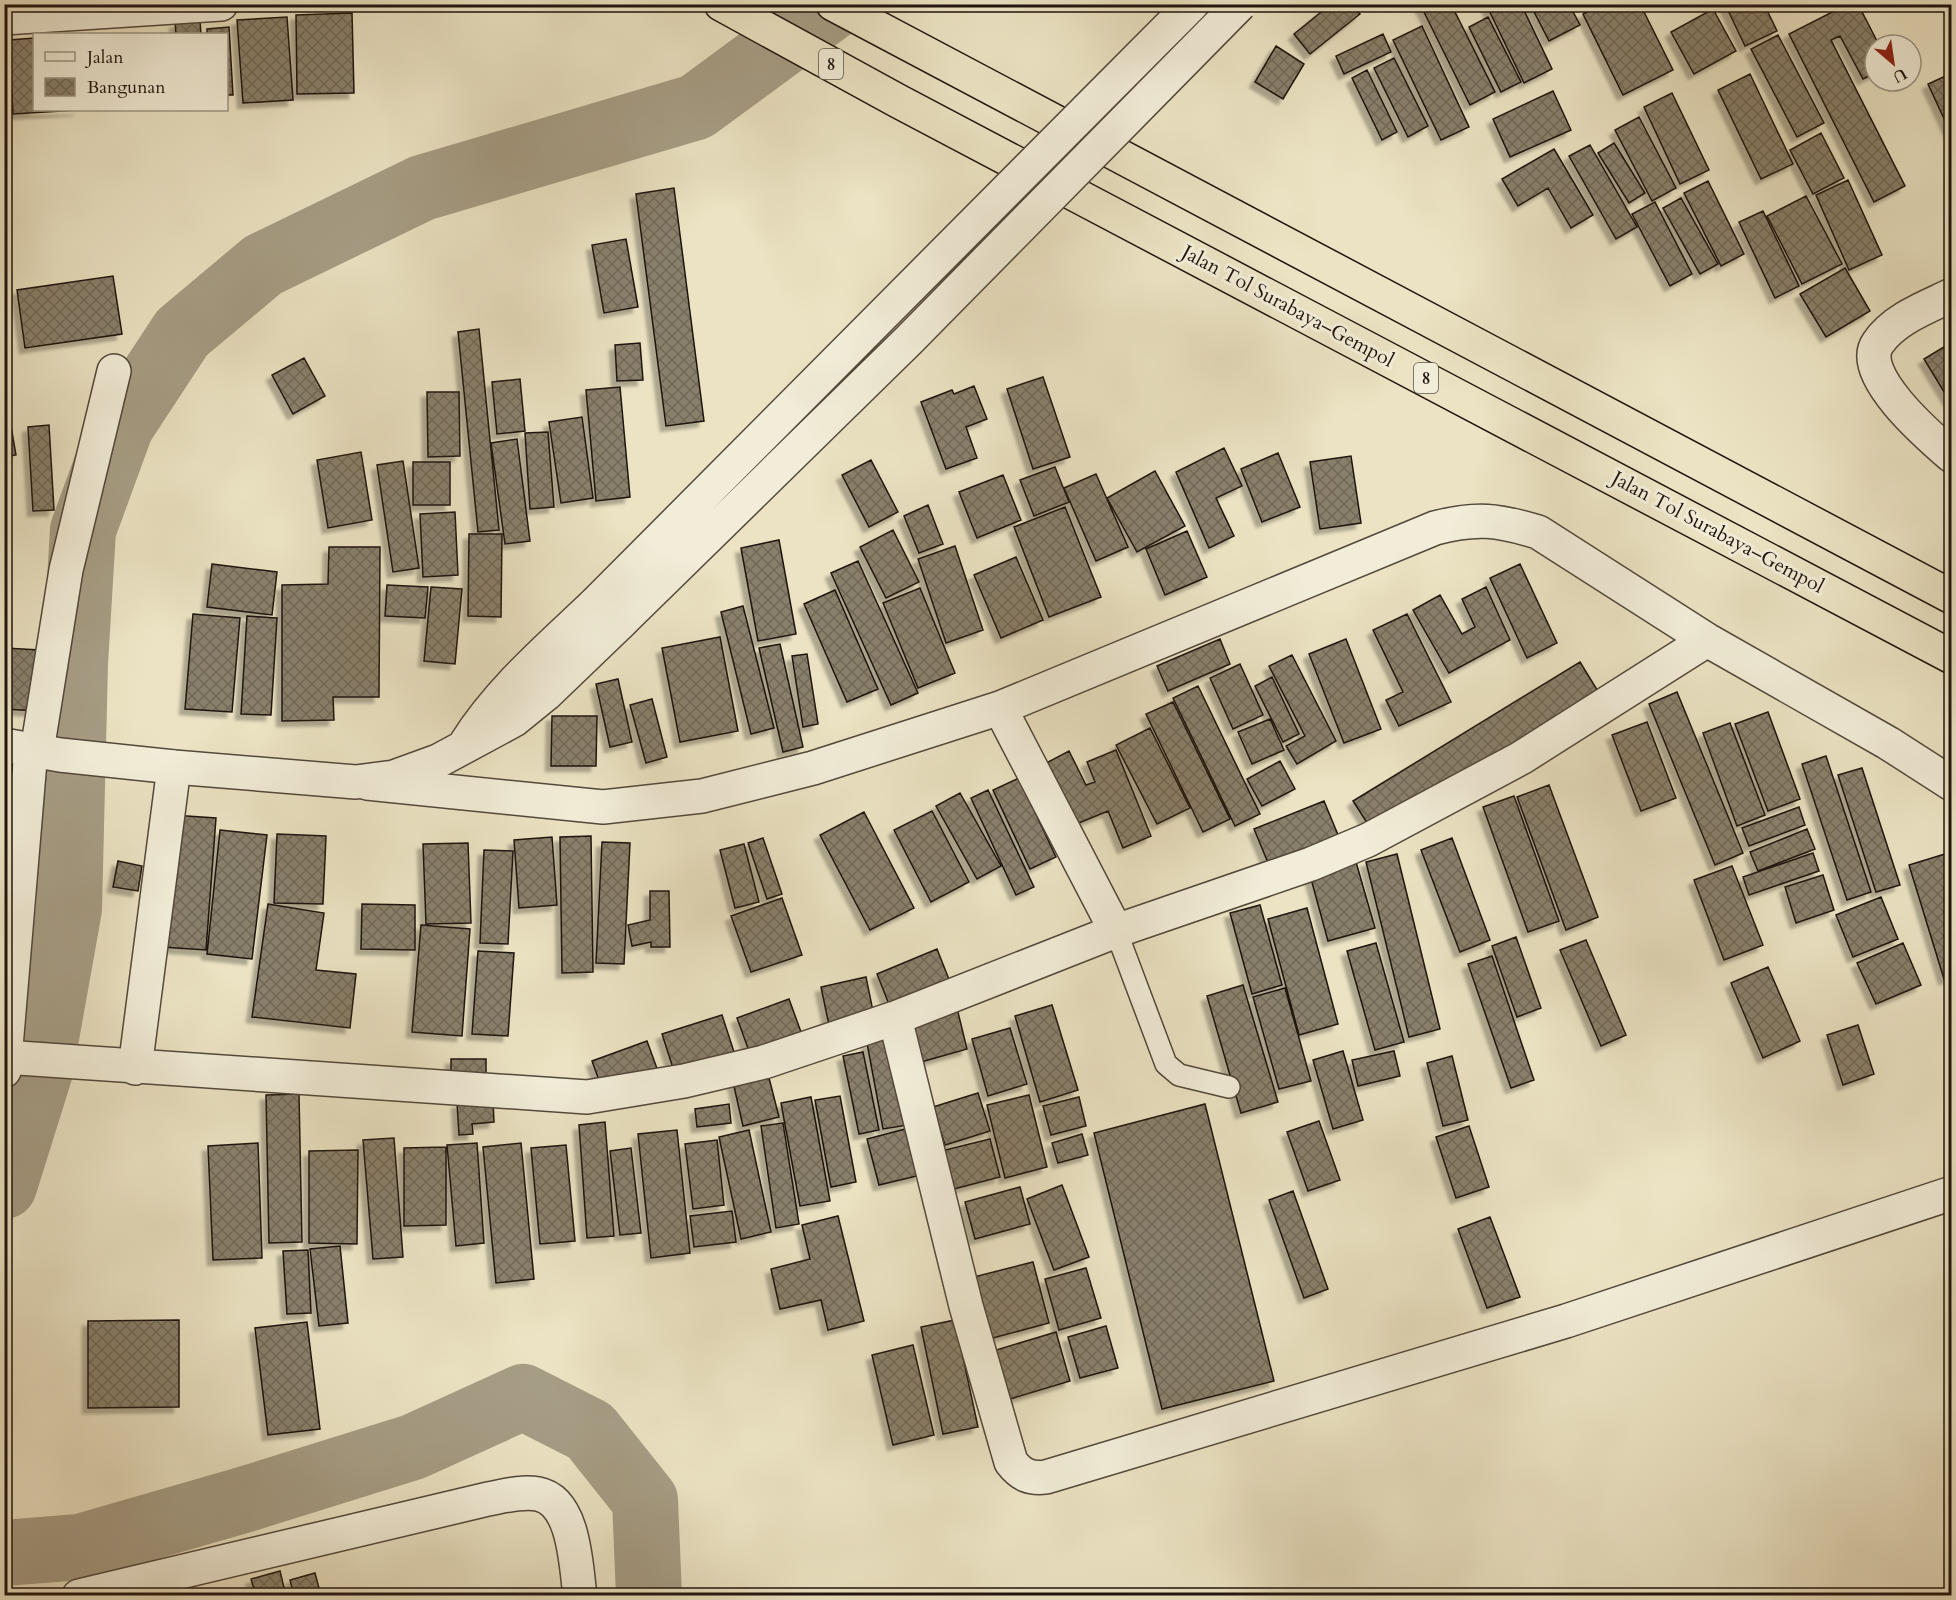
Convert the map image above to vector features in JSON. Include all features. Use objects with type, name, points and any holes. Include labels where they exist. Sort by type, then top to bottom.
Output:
[{"type":"highway","name":"Jalan Tol Surabaya–Gempol","points":[[721,4],[898,101],[1952,657]]},
{"type":"highway","points":[[833,4],[1952,597]]},
{"type":"street","points":[[4,18],[221,4]]},
{"type":"street","points":[[356,782],[394,777],[419,769],[514,720],[546,694],[609,612],[1192,4]]},
{"type":"street","points":[[609,612],[909,340],[1240,4]]},
{"type":"street","points":[[1952,295],[1910,316],[1888,332],[1879,341],[1873,356],[1879,377],[1913,421],[1952,456]]},
{"type":"street","points":[[114,371],[66,570],[33,750],[9,1061],[587,1098],[684,1081],[764,1062],[895,1018],[1110,921],[1311,864],[1368,840],[1521,758],[1707,640]]},
{"type":"street","points":[[33,750],[170,766],[356,782],[566,805],[603,807],[702,796],[813,768],[1000,708],[1435,528],[1472,520],[1490,520],[1538,532],[1707,640],[1888,743],[1952,784]]},
{"type":"street","points":[[1000,708],[1110,921]]},
{"type":"street","points":[[125,1067],[170,766]]},
{"type":"street","points":[[895,1018],[966,1306],[1005,1443],[1011,1462],[1017,1470],[1036,1478],[1046,1478],[1566,1321],[1952,1193]]},
{"type":"street","points":[[79,1596],[488,1499],[513,1494],[539,1494],[552,1500],[571,1532],[580,1596]]},
{"type":"lane","points":[[1110,921],[1166,1064],[1179,1075],[1229,1088]]},
{"type":"building","points":[[1331,4],[1352,4],[1360,14],[1310,54],[1294,34]]},
{"type":"building","points":[[1420,4],[1451,4],[1495,92],[1470,105]]},
{"type":"building","points":[[1486,4],[1521,4],[1552,69],[1524,83]]},
{"type":"building","points":[[1530,4],[1569,4],[1580,25],[1549,41]]},
{"type":"building","points":[[1602,4],[1640,4],[1673,70],[1623,95],[1583,14]]},
{"type":"building","points":[[1725,4],[1764,4],[1777,31],[1745,46]]},
{"type":"building","points":[[1858,4],[1873,33],[1863,33],[1863,79],[1840,36],[1831,40],[1905,186],[1874,202],[1789,34],[1846,5],[1848,9]]},
{"type":"building","points":[[1713,9],[1736,51],[1694,74],[1671,32]]},
{"type":"building","points":[[352,13],[354,93],[297,94],[296,15]]},
{"type":"building","points":[[287,17],[293,100],[243,103],[237,20]]},
{"type":"building","points":[[1488,17],[1521,82],[1501,92],[1469,27]]},
{"type":"building","points":[[200,21],[201,33],[176,33],[175,23]]},
{"type":"building","points":[[1422,26],[1469,127],[1441,140],[1393,40]]},
{"type":"building","points":[[229,27],[233,95],[228,95],[228,33],[207,33],[207,29]]},
{"type":"building","points":[[1383,34],[1391,52],[1344,74],[1336,56]]},
{"type":"building","points":[[1778,35],[1824,123],[1797,137],[1751,49]]},
{"type":"building","points":[[33,38],[33,111],[62,111],[13,114],[9,40]]},
{"type":"building","points":[[1276,46],[1304,64],[1283,99],[1255,82]]},
{"type":"building","points":[[1394,58],[1428,126],[1408,137],[1374,68]]},
{"type":"building","points":[[1367,70],[1397,132],[1382,140],[1352,78]]},
{"type":"building","points":[[1952,73],[1952,136],[1928,84]]},
{"type":"building","points":[[1750,74],[1793,164],[1761,179],[1718,90]]},
{"type":"building","points":[[1553,91],[1571,130],[1510,157],[1493,119]]},
{"type":"building","points":[[1672,93],[1709,170],[1680,184],[1644,107]]},
{"type":"building","points":[[1639,117],[1676,188],[1652,201],[1615,130]]},
{"type":"building","points":[[1821,133],[1844,178],[1813,194],[1790,150]]},
{"type":"building","points":[[1614,143],[1645,193],[1629,203],[1598,153]]},
{"type":"building","points":[[1590,145],[1637,227],[1616,239],[1569,156]]},
{"type":"building","points":[[1554,149],[1593,215],[1571,228],[1548,188],[1518,206],[1502,179]]},
{"type":"building","points":[[1848,180],[1882,255],[1849,270],[1816,195]]},
{"type":"building","points":[[1708,181],[1744,254],[1721,266],[1684,193]]},
{"type":"building","points":[[674,188],[704,421],[666,426],[636,194]]},
{"type":"building","points":[[1806,196],[1842,264],[1802,284],[1767,216]]},
{"type":"building","points":[[1681,198],[1718,264],[1700,274],[1663,208]]},
{"type":"building","points":[[1655,202],[1692,274],[1670,286],[1632,214]]},
{"type":"building","points":[[1763,211],[1799,286],[1775,298],[1739,222]]},
{"type":"building","points":[[626,239],[638,307],[604,313],[592,245]]},
{"type":"building","points":[[1845,268],[1870,311],[1826,337],[1800,294]]},
{"type":"building","points":[[113,276],[122,334],[25,348],[17,290]]},
{"type":"building","points":[[479,329],[499,530],[478,532],[458,332]]},
{"type":"building","points":[[1952,342],[1952,405],[1924,359]]},
{"type":"building","points":[[640,343],[643,380],[617,381],[615,345]]},
{"type":"building","points":[[304,358],[325,396],[293,414],[272,375]]},
{"type":"building","points":[[1043,377],[1070,457],[1033,469],[1007,389]]},
{"type":"building","points":[[520,379],[525,431],[497,434],[492,382]]},
{"type":"building","points":[[4,386],[16,455],[4,457]]},
{"type":"building","points":[[974,386],[987,419],[966,427],[977,458],[946,469],[921,402],[952,390],[954,394]]},
{"type":"building","points":[[620,387],[630,497],[596,501],[586,390]]},
{"type":"building","points":[[427,392],[459,392],[460,456],[428,457]]},
{"type":"building","points":[[582,417],[593,498],[561,503],[549,422]]},
{"type":"building","points":[[49,425],[54,510],[33,511],[28,427]]},
{"type":"building","points":[[548,432],[554,507],[530,509],[525,433]]},
{"type":"building","points":[[517,439],[530,541],[505,544],[491,443]]},
{"type":"building","points":[[1224,448],[1242,486],[1216,498],[1234,536],[1209,548],[1176,472]]},
{"type":"building","points":[[361,452],[372,520],[328,528],[317,460]]},
{"type":"building","points":[[1278,453],[1300,507],[1262,522],[1241,469]]},
{"type":"building","points":[[1351,456],[1361,523],[1320,529],[1310,462]]},
{"type":"building","points":[[871,460],[898,512],[869,527],[842,475]]},
{"type":"building","points":[[403,461],[419,568],[393,572],[377,465]]},
{"type":"building","points":[[413,462],[450,462],[450,505],[413,505]]},
{"type":"building","points":[[1055,467],[1069,502],[1034,516],[1020,480]]},
{"type":"building","points":[[1155,471],[1185,526],[1137,552],[1107,498]]},
{"type":"building","points":[[1096,474],[1128,547],[1096,561],[1064,488]]},
{"type":"building","points":[[1003,475],[1021,520],[977,538],[959,492]]},
{"type":"building","points":[[928,505],[943,544],[919,553],[904,516]]},
{"type":"building","points":[[1065,507],[1101,597],[1049,617],[1014,527]]},
{"type":"building","points":[[455,512],[458,575],[423,577],[420,514]]},
{"type":"building","points":[[893,530],[919,582],[886,598],[860,547]]},
{"type":"building","points":[[1187,531],[1207,577],[1165,595],[1146,549]]},
{"type":"building","points":[[469,534],[502,534],[501,617],[468,616]]},
{"type":"building","points":[[779,540],[796,634],[758,641],[741,548]]},
{"type":"building","points":[[955,546],[983,630],[946,643],[918,559]]},
{"type":"building","points":[[329,547],[380,547],[379,697],[333,697],[334,720],[282,721],[282,585],[328,584]]},
{"type":"building","points":[[1016,557],[1043,620],[1001,638],[974,575]]},
{"type":"building","points":[[858,561],[918,693],[891,705],[831,573]]},
{"type":"building","points":[[212,564],[277,572],[272,615],[207,607]]},
{"type":"building","points":[[1520,564],[1557,643],[1527,658],[1490,578]]},
{"type":"building","points":[[387,585],[428,587],[425,618],[385,616]]},
{"type":"building","points":[[431,587],[462,589],[455,664],[424,661]]},
{"type":"building","points":[[1486,587],[1510,640],[1449,673],[1413,610],[1440,595],[1462,634],[1475,627],[1462,599]]},
{"type":"building","points":[[920,588],[955,673],[918,688],[883,603]]},
{"type":"building","points":[[835,590],[878,689],[847,702],[804,604]]},
{"type":"building","points":[[743,606],[774,728],[751,734],[721,612]]},
{"type":"building","points":[[193,614],[240,618],[232,712],[185,709]]},
{"type":"building","points":[[1407,614],[1451,702],[1399,726],[1386,700],[1403,692],[1373,630]]},
{"type":"building","points":[[247,616],[277,618],[271,715],[241,714]]},
{"type":"building","points":[[4,623],[8,623],[8,642],[4,642]]},
{"type":"building","points":[[720,637],[738,731],[680,742],[662,648]]},
{"type":"building","points":[[1220,639],[1230,664],[1168,691],[1157,666]]},
{"type":"building","points":[[1346,639],[1381,729],[1344,743],[1309,654]]},
{"type":"building","points":[[780,644],[803,747],[783,752],[759,648]]},
{"type":"building","points":[[4,648],[40,650],[38,711],[4,709]]},
{"type":"building","points":[[807,654],[818,724],[803,727],[792,656]]},
{"type":"building","points":[[1292,655],[1336,741],[1297,764],[1286,746],[1305,736],[1269,666]]},
{"type":"building","points":[[1580,662],[1599,693],[1373,832],[1353,801]]},
{"type":"building","points":[[1240,664],[1263,715],[1233,729],[1210,678]]},
{"type":"building","points":[[1272,677],[1299,734],[1283,742],[1255,686]]},
{"type":"building","points":[[618,679],[632,742],[610,747],[596,684]]},
{"type":"building","points":[[1198,686],[1260,814],[1235,826],[1173,698]]},
{"type":"building","points":[[1677,692],[1743,853],[1715,865],[1649,704]]},
{"type":"building","points":[[652,699],[667,757],[646,763],[630,705]]},
{"type":"building","points":[[1173,702],[1230,819],[1203,832],[1146,714]]},
{"type":"building","points":[[1768,712],[1800,799],[1768,811],[1735,724]]},
{"type":"building","points":[[552,716],[597,716],[596,766],[551,766]]},
{"type":"building","points":[[1270,719],[1284,750],[1252,764],[1238,732]]},
{"type":"building","points":[[1647,722],[1676,798],[1641,811],[1612,735]]},
{"type":"building","points":[[1730,723],[1765,815],[1737,826],[1703,733]]},
{"type":"building","points":[[1150,728],[1190,808],[1157,824],[1116,745]]},
{"type":"building","points":[[1116,750],[1151,836],[1123,848],[1108,811],[1064,829],[1035,769],[1069,751],[1086,785],[1095,782],[1087,762]]},
{"type":"building","points":[[1826,756],[1871,892],[1847,900],[1802,764]]},
{"type":"building","points":[[1280,761],[1295,789],[1262,806],[1247,779]]},
{"type":"building","points":[[1862,768],[1900,885],[1876,892],[1838,775]]},
{"type":"building","points":[[1019,778],[1056,857],[1030,869],[993,790]]},
{"type":"building","points":[[1549,785],[1598,917],[1566,930],[1517,797]]},
{"type":"building","points":[[988,790],[1034,887],[1016,895],[971,798]]},
{"type":"building","points":[[960,793],[1001,866],[977,879],[936,806]]},
{"type":"building","points":[[1514,796],[1559,921],[1528,932],[1483,807]]},
{"type":"building","points":[[1324,801],[1341,842],[1271,870],[1254,829]]},
{"type":"building","points":[[1799,807],[1805,825],[1749,846],[1742,828]]},
{"type":"building","points":[[932,811],[969,882],[931,902],[894,830]]},
{"type":"building","points":[[864,812],[914,908],[870,930],[820,835]]},
{"type":"building","points":[[172,815],[216,818],[206,950],[162,947]]},
{"type":"building","points":[[1807,829],[1815,849],[1758,871],[1750,852]]},
{"type":"building","points":[[220,830],[267,835],[252,959],[207,954]]},
{"type":"building","points":[[277,834],[326,836],[323,904],[274,903]]},
{"type":"building","points":[[591,836],[593,972],[562,973],[560,837]]},
{"type":"building","points":[[552,837],[557,905],[519,908],[514,840]]},
{"type":"building","points":[[763,838],[782,894],[767,899],[748,843]]},
{"type":"building","points":[[1452,838],[1490,940],[1460,952],[1421,850]]},
{"type":"building","points":[[602,842],[630,843],[624,964],[596,963]]},
{"type":"building","points":[[468,843],[471,923],[426,924],[423,844]]},
{"type":"building","points":[[744,844],[759,902],[735,908],[720,850]]},
{"type":"building","points":[[484,850],[513,851],[508,944],[480,943]]},
{"type":"building","points":[[1813,853],[1819,871],[1749,895],[1743,877]]},
{"type":"building","points":[[1397,854],[1440,1029],[1409,1037],[1366,862]]},
{"type":"building","points":[[1945,854],[1952,874],[1952,977],[1944,979],[1909,865]]},
{"type":"building","points":[[118,861],[142,866],[138,891],[113,887]]},
{"type":"building","points":[[1356,862],[1375,928],[1328,941],[1310,875]]},
{"type":"building","points":[[1732,866],[1763,945],[1724,960],[1694,880]]},
{"type":"building","points":[[1823,875],[1834,910],[1796,923],[1785,887]]},
{"type":"building","points":[[650,891],[669,891],[670,947],[651,947],[651,942],[632,946],[628,925],[650,920]]},
{"type":"building","points":[[1881,897],[1898,939],[1853,957],[1836,915]]},
{"type":"building","points":[[782,898],[802,955],[751,972],[731,916]]},
{"type":"building","points":[[268,904],[324,913],[316,970],[356,974],[350,1028],[252,1017]]},
{"type":"building","points":[[362,904],[415,905],[415,950],[361,949]]},
{"type":"building","points":[[1260,905],[1282,985],[1252,994],[1230,913]]},
{"type":"building","points":[[1307,908],[1338,1024],[1299,1035],[1268,919]]},
{"type":"building","points":[[421,925],[470,929],[462,1036],[412,1032]]},
{"type":"building","points":[[1516,937],[1541,1008],[1517,1017],[1492,946]]},
{"type":"building","points":[[1586,940],[1626,1035],[1601,1046],[1560,950]]},
{"type":"building","points":[[1376,943],[1404,1042],[1375,1050],[1347,951]]},
{"type":"building","points":[[1903,943],[1921,985],[1876,1004],[1857,963]]},
{"type":"building","points":[[937,949],[952,987],[892,1012],[877,974]]},
{"type":"building","points":[[478,951],[514,953],[508,1036],[472,1034]]},
{"type":"building","points":[[1492,956],[1534,1080],[1511,1088],[1468,964]]},
{"type":"building","points":[[1768,967],[1800,1041],[1763,1058],[1731,983]]},
{"type":"building","points":[[866,977],[875,1021],[830,1030],[821,987]]},
{"type":"building","points":[[1243,985],[1278,1102],[1241,1113],[1207,996]]},
{"type":"building","points":[[1285,988],[1311,1081],[1279,1089],[1253,997]]},
{"type":"building","points":[[789,999],[805,1043],[753,1062],[737,1018]]},
{"type":"building","points":[[956,1004],[967,1049],[914,1064],[903,1022]]},
{"type":"building","points":[[1052,1005],[1078,1090],[1040,1102],[1015,1016]]},
{"type":"building","points":[[722,1015],[734,1052],[674,1071],[662,1034]]},
{"type":"building","points":[[1858,1025],[1874,1074],[1843,1085],[1827,1035]]},
{"type":"building","points":[[1010,1028],[1027,1084],[988,1096],[972,1039]]},
{"type":"building","points":[[893,1038],[908,1125],[883,1129],[867,1043]]},
{"type":"building","points":[[647,1041],[659,1074],[604,1094],[592,1061]]},
{"type":"building","points":[[1343,1051],[1363,1120],[1333,1129],[1313,1060]]},
{"type":"building","points":[[1394,1051],[1400,1076],[1358,1086],[1352,1060]]},
{"type":"building","points":[[863,1052],[879,1130],[859,1134],[843,1056]]},
{"type":"building","points":[[1452,1056],[1468,1120],[1443,1126],[1427,1063]]},
{"type":"building","points":[[451,1059],[486,1059],[486,1081],[451,1082]]},
{"type":"building","points":[[768,1074],[779,1117],[743,1126],[733,1082]]},
{"type":"building","points":[[978,1093],[990,1131],[945,1145],[933,1107]]},
{"type":"building","points":[[299,1094],[302,1242],[269,1243],[266,1095]]},
{"type":"building","points":[[1029,1095],[1047,1167],[1005,1178],[987,1105]]},
{"type":"building","points":[[840,1096],[856,1182],[831,1187],[815,1100]]},
{"type":"building","points":[[811,1097],[830,1201],[800,1206],[781,1103]]},
{"type":"building","points":[[1079,1097],[1086,1126],[1051,1135],[1043,1106]]},
{"type":"building","points":[[493,1101],[494,1122],[472,1124],[473,1134],[459,1135],[457,1103]]},
{"type":"building","points":[[729,1104],[731,1123],[697,1127],[695,1109]]},
{"type":"building","points":[[1205,1104],[1274,1381],[1162,1409],[1094,1133]]},
{"type":"building","points":[[1319,1121],[1340,1180],[1308,1191],[1287,1132]]},
{"type":"building","points":[[605,1122],[614,1236],[587,1238],[579,1125]]},
{"type":"building","points":[[783,1123],[799,1224],[776,1228],[761,1126]]},
{"type":"building","points":[[1469,1126],[1489,1187],[1456,1198],[1436,1137]]},
{"type":"building","points":[[909,1128],[921,1175],[879,1185],[867,1139]]},
{"type":"building","points":[[677,1130],[690,1253],[651,1258],[638,1134]]},
{"type":"building","points":[[749,1130],[771,1232],[741,1239],[719,1137]]},
{"type":"building","points":[[1082,1134],[1088,1155],[1058,1163],[1052,1143]]},
{"type":"building","points":[[394,1138],[403,1257],[373,1259],[363,1140]]},
{"type":"building","points":[[990,1139],[1000,1177],[946,1191],[937,1152]]},
{"type":"building","points":[[717,1140],[724,1205],[693,1209],[685,1144]]},
{"type":"building","points":[[258,1143],[262,1258],[213,1260],[208,1146]]},
{"type":"building","points":[[477,1143],[484,1243],[456,1246],[447,1145]]},
{"type":"building","points":[[521,1143],[534,1279],[496,1283],[483,1147]]},
{"type":"building","points":[[566,1145],[575,1241],[540,1244],[531,1148]]},
{"type":"building","points":[[446,1147],[446,1225],[404,1226],[404,1148]]},
{"type":"building","points":[[631,1148],[641,1233],[620,1235],[610,1151]]},
{"type":"building","points":[[358,1150],[357,1244],[309,1243],[309,1151]]},
{"type":"building","points":[[1062,1185],[1089,1257],[1054,1270],[1027,1199]]},
{"type":"building","points":[[1020,1187],[1030,1224],[975,1239],[965,1202]]},
{"type":"building","points":[[1293,1191],[1328,1289],[1304,1298],[1269,1200]]},
{"type":"building","points":[[732,1211],[736,1242],[694,1247],[690,1216]]},
{"type":"building","points":[[838,1216],[864,1321],[828,1330],[821,1300],[780,1309],[771,1269],[810,1259],[802,1225]]},
{"type":"building","points":[[1490,1217],[1520,1297],[1487,1308],[1458,1229]]},
{"type":"building","points":[[340,1246],[348,1323],[319,1326],[310,1249]]},
{"type":"building","points":[[308,1250],[311,1313],[287,1314],[283,1251]]},
{"type":"building","points":[[1033,1262],[1049,1323],[978,1342],[962,1280]]},
{"type":"building","points":[[1086,1268],[1101,1318],[1059,1330],[1045,1279]]},
{"type":"building","points":[[179,1320],[179,1407],[88,1408],[88,1321]]},
{"type":"building","points":[[955,1320],[978,1427],[943,1434],[921,1327]]},
{"type":"building","points":[[307,1322],[320,1429],[268,1435],[255,1328]]},
{"type":"building","points":[[1106,1326],[1118,1368],[1080,1378],[1068,1337]]},
{"type":"building","points":[[1056,1332],[1070,1381],[1007,1400],[993,1351]]},
{"type":"building","points":[[913,1345],[934,1435],[893,1445],[872,1355]]},
{"type":"building","points":[[280,1571],[286,1596],[256,1596],[251,1579]]},
{"type":"building","points":[[315,1573],[321,1596],[294,1596],[290,1580]]},
{"type":"building","points":[[252,1589],[254,1596],[226,1596]]},
{"type":"waterway","points":[[4,1186],[40,1071],[69,909],[75,664],[83,530],[121,426],[182,333],[263,265],[422,188],[696,107],[836,4]]},
{"type":"waterway","points":[[4,1553],[80,1547],[243,1500],[413,1447],[523,1397],[590,1431],[645,1500],[649,1596]]}]
